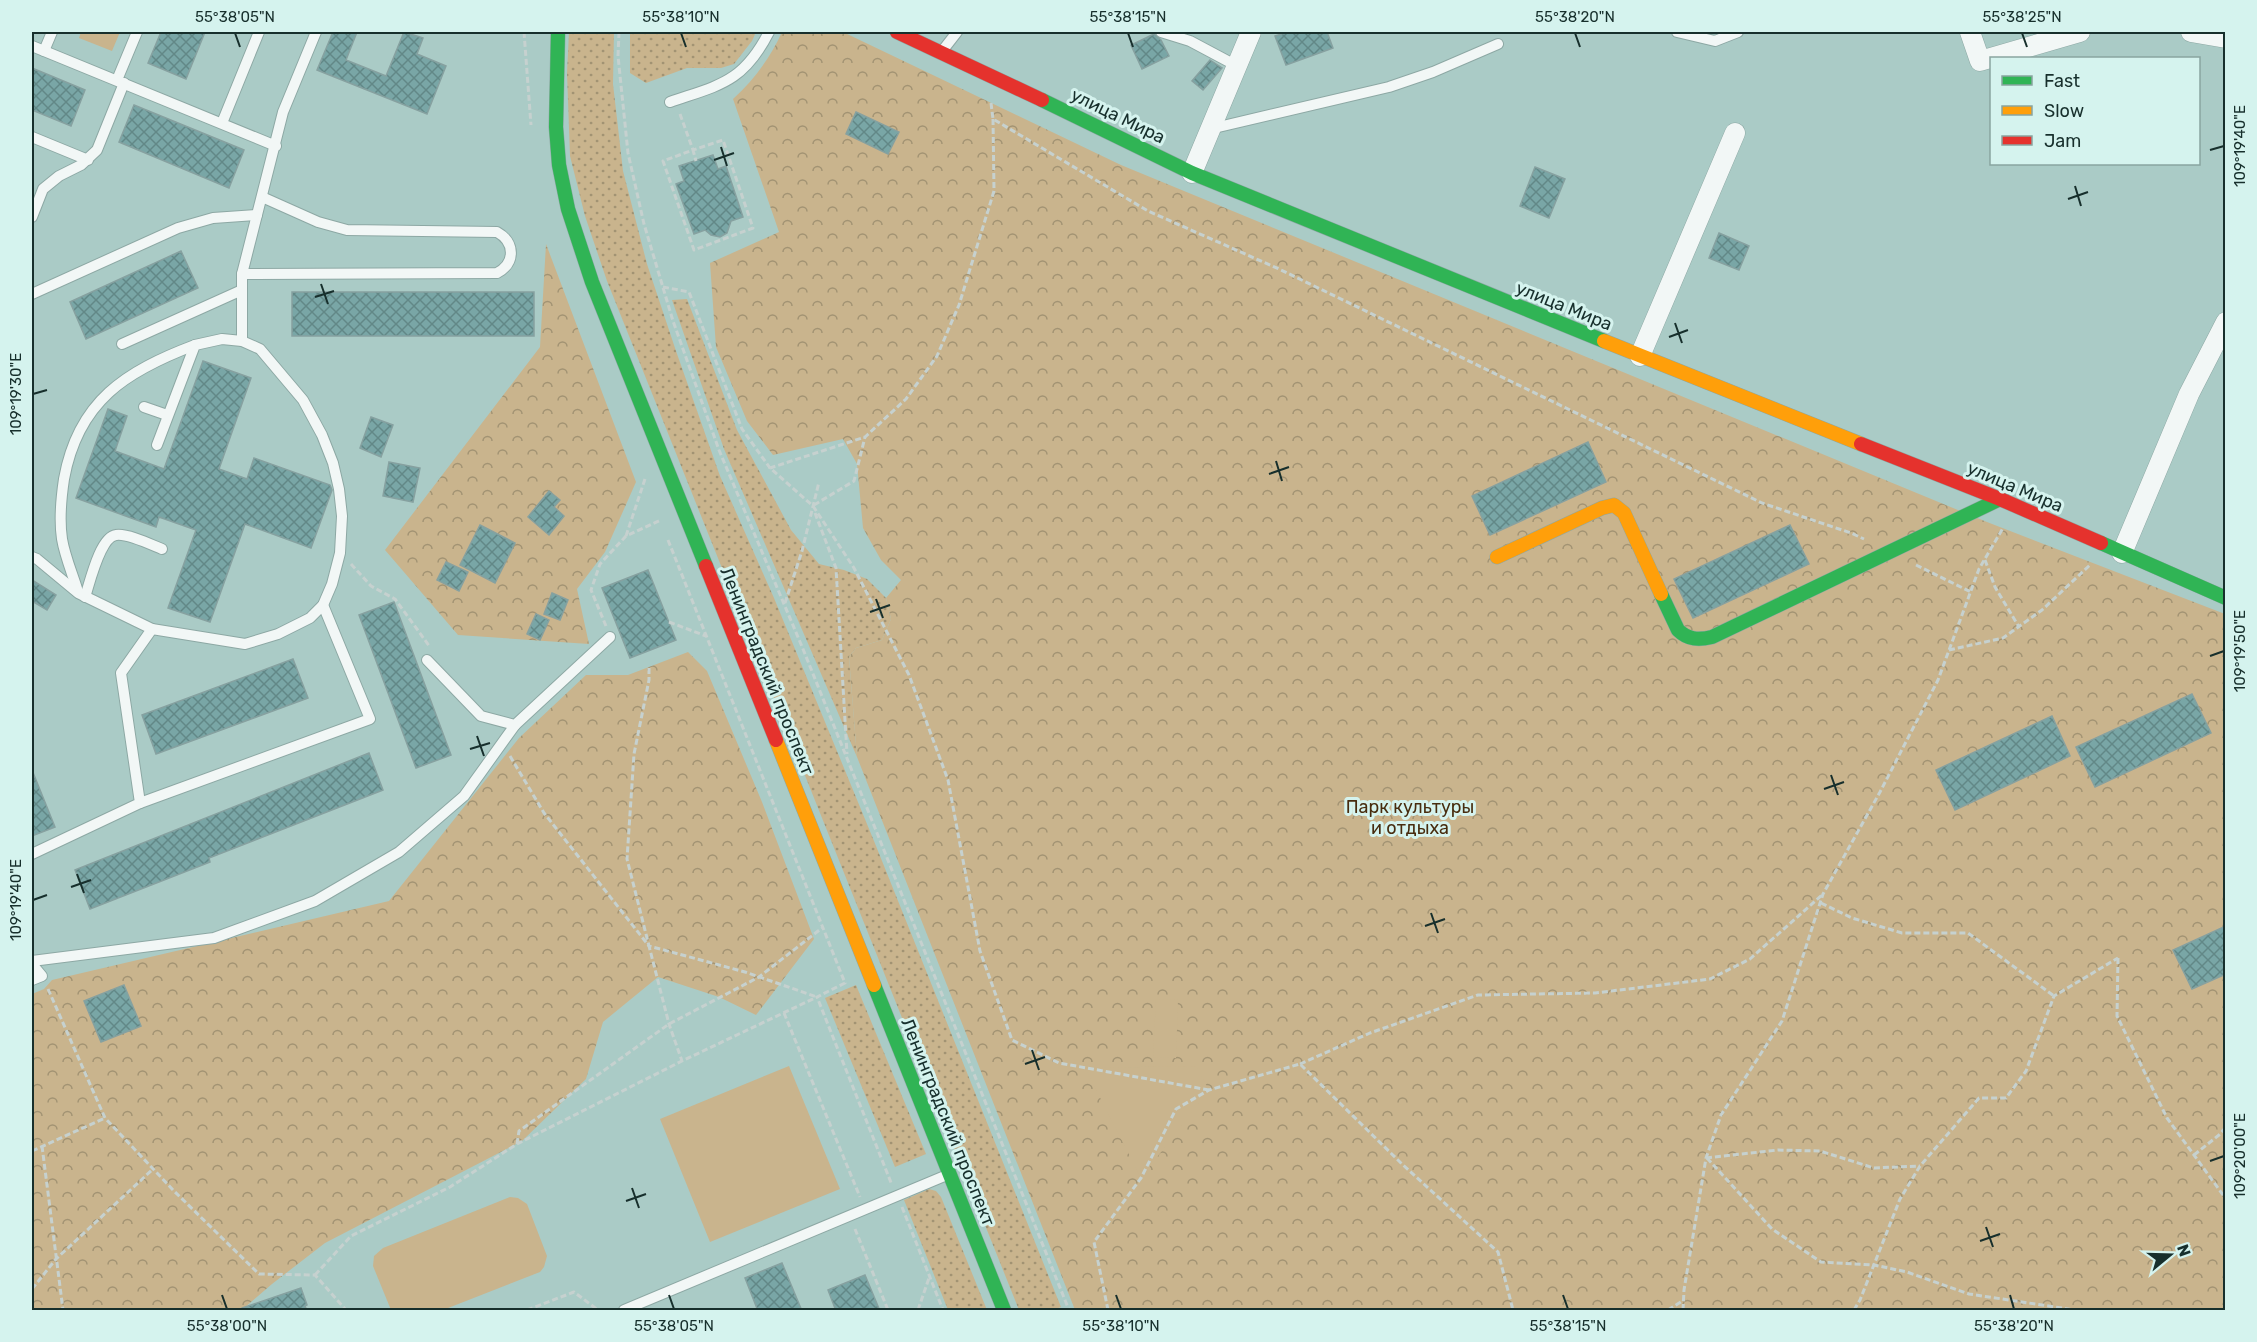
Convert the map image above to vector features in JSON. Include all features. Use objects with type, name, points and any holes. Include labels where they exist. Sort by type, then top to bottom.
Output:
[{"type":"street","name":"Ленинградский проспект","points":[[558,32],[555,101],[558,152],[565,197],[592,282],[1004,1311]]},
{"type":"street","name":"улица Мира","points":[[897,32],[1192,173],[1640,356],[2000,499],[2226,598]]},
{"type":"street","points":[[1192,173],[1251,32]]},
{"type":"street","points":[[1970,32],[1980,61],[1990,58]]},
{"type":"street","points":[[1994,57],[2080,32]]},
{"type":"street","points":[[2191,32],[2226,38]]},
{"type":"street","points":[[1640,356],[1735,133]]},
{"type":"street","points":[[2122,553],[2189,394],[2226,322]]},
{"type":"street","points":[[1497,557],[1602,508],[1614,505],[1624,513],[1678,630],[1683,635],[1697,640],[1718,635],[2000,499]]},
{"type":"lane","points":[[44,51],[52,32]]},
{"type":"lane","points":[[32,217],[43,189],[88,160],[97,150],[137,32]]},
{"type":"lane","points":[[222,123],[259,32]]},
{"type":"lane","points":[[242,341],[242,274],[256,215],[276,146],[283,112],[316,32]]},
{"type":"lane","points":[[673,101],[726,83],[745,68],[769,32]]},
{"type":"lane","points":[[942,52],[957,32]]},
{"type":"lane","points":[[1161,32],[1190,41],[1237,66]]},
{"type":"lane","points":[[1677,32],[1715,40],[1738,32]]},
{"type":"lane","points":[[1210,129],[1389,87],[1433,72],[1498,44]]},
{"type":"lane","points":[[32,45],[276,146]]},
{"type":"lane","points":[[32,137],[88,160]]},
{"type":"lane","points":[[242,274],[497,273],[504,270],[511,259],[512,252],[509,242],[497,232],[347,230],[318,222],[262,197]]},
{"type":"lane","points":[[32,294],[196,222],[213,218],[256,215]]},
{"type":"lane","points":[[122,344],[242,290]]},
{"type":"lane","points":[[32,557],[81,595],[152,629],[245,644],[278,634],[310,618],[323,605],[332,584],[340,553],[342,516],[339,489],[333,463],[322,435],[303,400],[260,349],[242,341],[222,339],[195,345],[139,370],[110,390],[86,417],[68,462],[61,501],[62,539],[81,595]]},
{"type":"lane","points":[[157,446],[195,345]]},
{"type":"lane","points":[[144,407],[168,416]]},
{"type":"lane","points":[[81,595],[103,546],[109,538],[117,534],[124,535],[162,549]]},
{"type":"lane","points":[[32,854],[140,803],[370,719],[323,605]]},
{"type":"lane","points":[[140,803],[121,673],[152,629]]},
{"type":"lane","points":[[37,978],[32,962],[214,938],[315,901],[399,852],[464,796],[515,725],[610,637]]},
{"type":"lane","points":[[431,657],[481,716],[515,725]]},
{"type":"lane","points":[[624,1311],[950,1174]]},
{"type":"path","points":[[524,32],[531,130]]},
{"type":"path","points":[[619,32],[618,56],[628,153],[644,224],[663,287],[719,450],[784,604],[1069,1311]]},
{"type":"path","points":[[673,101],[696,161]]},
{"type":"path","points":[[770,468],[865,437],[906,399],[937,356],[959,305],[994,191],[991,103]]},
{"type":"path","points":[[993,119],[1148,211],[1300,279],[1762,502],[1851,533],[1971,592]]},
{"type":"path","points":[[723,140],[753,228],[694,250],[663,161],[693,150],[723,140]]},
{"type":"path","points":[[663,287],[689,292],[742,429],[770,468],[813,506],[854,568],[909,675],[948,780],[980,951],[1012,1040],[1059,1063],[1209,1090]]},
{"type":"path","points":[[813,506],[854,481],[865,437]]},
{"type":"path","points":[[641,470],[649,489]]},
{"type":"path","points":[[626,536],[645,479]]},
{"type":"path","points":[[784,604],[802,552],[819,482]]},
{"type":"path","points":[[813,506],[837,568],[847,759]]},
{"type":"path","points":[[315,1275],[351,1236],[450,1187],[517,1144],[844,983],[661,520],[626,536],[600,564],[591,590],[610,637]]},
{"type":"path","points":[[1683,1311],[1706,1158],[1720,1115],[1782,1021],[1823,894],[1938,680],[1971,592],[2003,528]]},
{"type":"path","points":[[340,553],[371,586],[394,599],[431,657]]},
{"type":"path","points":[[1985,560],[1995,587],[2019,627]]},
{"type":"path","points":[[1949,650],[2003,639],[2042,610],[2092,563]]},
{"type":"path","points":[[669,622],[706,636]]},
{"type":"path","points":[[649,668],[649,680],[634,754],[627,859],[669,1024],[682,1061]]},
{"type":"path","points":[[502,742],[544,813],[649,946],[759,977],[817,997],[943,1311]]},
{"type":"path","points":[[1108,1311],[1094,1242],[1142,1178],[1176,1109],[1209,1090],[1300,1064],[1370,1033],[1478,995],[1595,993],[1710,979],[1750,959],[1823,894]]},
{"type":"path","points":[[1820,902],[1852,918],[1902,933],[1968,933],[2054,996]]},
{"type":"path","points":[[517,1144],[519,1131],[669,1024],[759,977],[822,928]]},
{"type":"path","points":[[1854,1311],[1900,1199],[1920,1166],[1979,1098],[2006,1098],[2026,1071],[2054,996],[2118,958],[2116,1016],[2167,1118],[2226,1199]]},
{"type":"path","points":[[37,978],[105,1118],[259,1274],[315,1275],[346,1311]]},
{"type":"path","points":[[784,1012],[866,1209]]},
{"type":"path","points":[[1300,1064],[1402,1164],[1498,1252],[1513,1311]]},
{"type":"path","points":[[32,1151],[105,1118]]},
{"type":"path","points":[[2194,1155],[2219,1136],[2226,1127]]},
{"type":"path","points":[[42,1146],[63,1311]]},
{"type":"path","points":[[1706,1158],[1778,1150],[1820,1151],[1874,1168],[1920,1166]]},
{"type":"path","points":[[1706,1158],[1772,1229],[1821,1262],[1874,1265],[1907,1272],[1969,1294],[2075,1311]]},
{"type":"path","points":[[32,1289],[56,1259],[153,1169]]},
{"type":"path","points":[[849,1216],[888,1311]]},
{"type":"path","points":[[918,1311],[930,1277]]},
{"type":"path","points":[[527,1311],[574,1292],[598,1311]]},
{"type":"path","points":[[1668,1311],[1684,1300]]},
{"type":"green space","points":[[81,32],[120,32],[112,51],[79,38]]},
{"type":"green space","points":[[569,32],[614,32],[613,84],[623,171],[647,264],[676,351],[720,476],[774,598],[874,841],[1061,1307],[1053,1310],[1019,1310],[607,281],[585,216],[570,156],[567,73]]},
{"type":"green space","points":[[630,32],[756,32],[752,41],[734,64],[721,68],[687,68],[646,83],[630,73]]},
{"type":"green space","name":"Парк культуры и отдыха","points":[[782,32],[843,32],[1121,165],[1987,522],[2225,614],[2225,1310],[1075,1310],[857,757],[849,657],[856,648],[882,640],[891,619],[886,598],[901,580],[881,560],[863,528],[857,464],[843,439],[773,455],[747,421],[716,347],[710,263],[779,232],[733,99],[761,68]]},
{"type":"green space","points":[[546,244],[636,482],[605,552],[577,589],[589,644],[458,635],[385,550],[540,347]]},
{"type":"green space","points":[[687,299],[737,430],[791,530],[819,564],[867,579],[886,598],[891,619],[882,640],[856,648],[849,657],[857,757],[724,449],[672,300]]},
{"type":"green space","points":[[688,652],[707,671],[762,802],[814,939],[756,1015],[719,997],[658,977],[603,1022],[586,1079],[522,1141],[325,1243],[243,1309],[32,1310],[32,994],[44,989],[52,980],[389,901],[519,738],[586,675],[628,675]]},
{"type":"green space","points":[[856,985],[926,1154],[895,1167],[825,998]]},
{"type":"green space","points":[[1156,999],[1178,1000],[1176,1058],[1153,1057]]},
{"type":"green space","points":[[789,1066],[840,1189],[710,1242],[660,1119]]},
{"type":"green space","points":[[1196,1066],[1209,1090],[1141,1178],[1085,1068]]},
{"type":"green space","points":[[929,1189],[936,1191],[941,1197],[987,1310],[948,1310],[904,1200]]},
{"type":"green space","points":[[510,1197],[518,1198],[527,1204],[547,1256],[540,1272],[443,1310],[391,1310],[373,1266],[374,1256],[383,1248]]},
{"type":"building","points":[[161,32],[205,32],[186,79],[148,63]]},
{"type":"building","points":[[333,32],[357,32],[346,60],[386,76],[404,32],[423,38],[417,54],[446,66],[427,114],[317,70]]},
{"type":"building","points":[[1288,32],[1327,32],[1333,48],[1286,65],[1275,36]]},
{"type":"building","points":[[1154,34],[1161,40],[1169,56],[1142,69],[1131,45]]},
{"type":"building","points":[[1210,60],[1222,68],[1203,90],[1192,81]]},
{"type":"building","points":[[32,68],[85,90],[71,126],[32,110]]},
{"type":"building","points":[[134,105],[244,150],[229,188],[119,142]]},
{"type":"building","points":[[856,112],[899,132],[888,154],[846,134]]},
{"type":"building","points":[[713,155],[718,169],[726,166],[743,217],[731,221],[727,233],[720,237],[711,235],[705,230],[694,234],[676,184],[684,181],[679,166]]},
{"type":"building","points":[[1535,167],[1565,179],[1549,218],[1520,206]]},
{"type":"building","points":[[1719,233],[1749,246],[1739,270],[1709,258]]},
{"type":"building","points":[[181,251],[198,288],[86,339],[70,302]]},
{"type":"building","points":[[292,292],[534,292],[534,336],[292,336]]},
{"type":"building","points":[[203,361],[251,378],[219,469],[247,479],[254,458],[330,485],[332,490],[311,548],[245,524],[210,622],[168,608],[196,530],[159,517],[156,527],[76,498],[108,409],[127,416],[115,451],[164,469]]},
{"type":"building","points":[[371,417],[393,425],[381,457],[360,448]]},
{"type":"building","points":[[1588,442],[1606,482],[1490,535],[1472,496]]},
{"type":"building","points":[[389,462],[420,468],[413,502],[383,496]]},
{"type":"building","points":[[549,491],[560,500],[554,507],[564,516],[549,535],[528,517]]},
{"type":"building","points":[[480,525],[515,543],[495,583],[460,565]]},
{"type":"building","points":[[1790,525],[1809,564],[1693,618],[1674,579]]},
{"type":"building","points":[[446,562],[468,572],[459,591],[437,580]]},
{"type":"building","points":[[648,570],[676,640],[630,658],[602,588]]},
{"type":"building","points":[[32,580],[56,595],[47,610],[32,601]]},
{"type":"building","points":[[552,593],[568,600],[560,620],[544,614]]},
{"type":"building","points":[[394,602],[451,755],[416,768],[359,615]]},
{"type":"building","points":[[536,614],[549,620],[540,640],[527,634]]},
{"type":"building","points":[[293,659],[308,698],[156,754],[142,715]]},
{"type":"building","points":[[2192,694],[2211,733],[2095,787],[2076,747]]},
{"type":"building","points":[[2052,716],[2070,756],[1955,810],[1936,770]]},
{"type":"building","points":[[369,753],[383,790],[209,858],[210,862],[90,909],[75,870]]},
{"type":"building","points":[[32,770],[55,827],[32,836]]},
{"type":"building","points":[[2226,926],[2226,974],[2192,989],[2173,950]]},
{"type":"building","points":[[124,985],[141,1026],[101,1042],[84,1001]]},
{"type":"building","points":[[782,1263],[802,1311],[758,1311],[745,1278]]},
{"type":"building","points":[[865,1275],[880,1311],[836,1311],[828,1290]]},
{"type":"building","points":[[301,1288],[307,1311],[242,1311],[242,1308]]},
{"type":"traffic: fast","points":[[558,32],[556,127],[559,165],[568,209],[592,282],[706,566]]},
{"type":"traffic: fast","points":[[1042,100],[1192,173],[1604,341]]},
{"type":"traffic: fast","points":[[1661,594],[1678,630],[1694,638],[1712,637],[2000,499]]},
{"type":"traffic: fast","points":[[2101,543],[2226,598]]},
{"type":"traffic: fast","points":[[874,985],[1004,1310]]},
{"type":"traffic: slow","points":[[1604,341],[1861,444]]},
{"type":"traffic: slow","points":[[1497,557],[1602,508],[1614,505],[1624,513],[1661,594]]},
{"type":"traffic: slow","points":[[776,740],[874,985]]},
{"type":"traffic: jam","points":[[897,32],[1042,100]]},
{"type":"traffic: jam","points":[[1861,444],[2000,499],[2101,543]]},
{"type":"traffic: jam","points":[[706,566],[776,740]]}]
